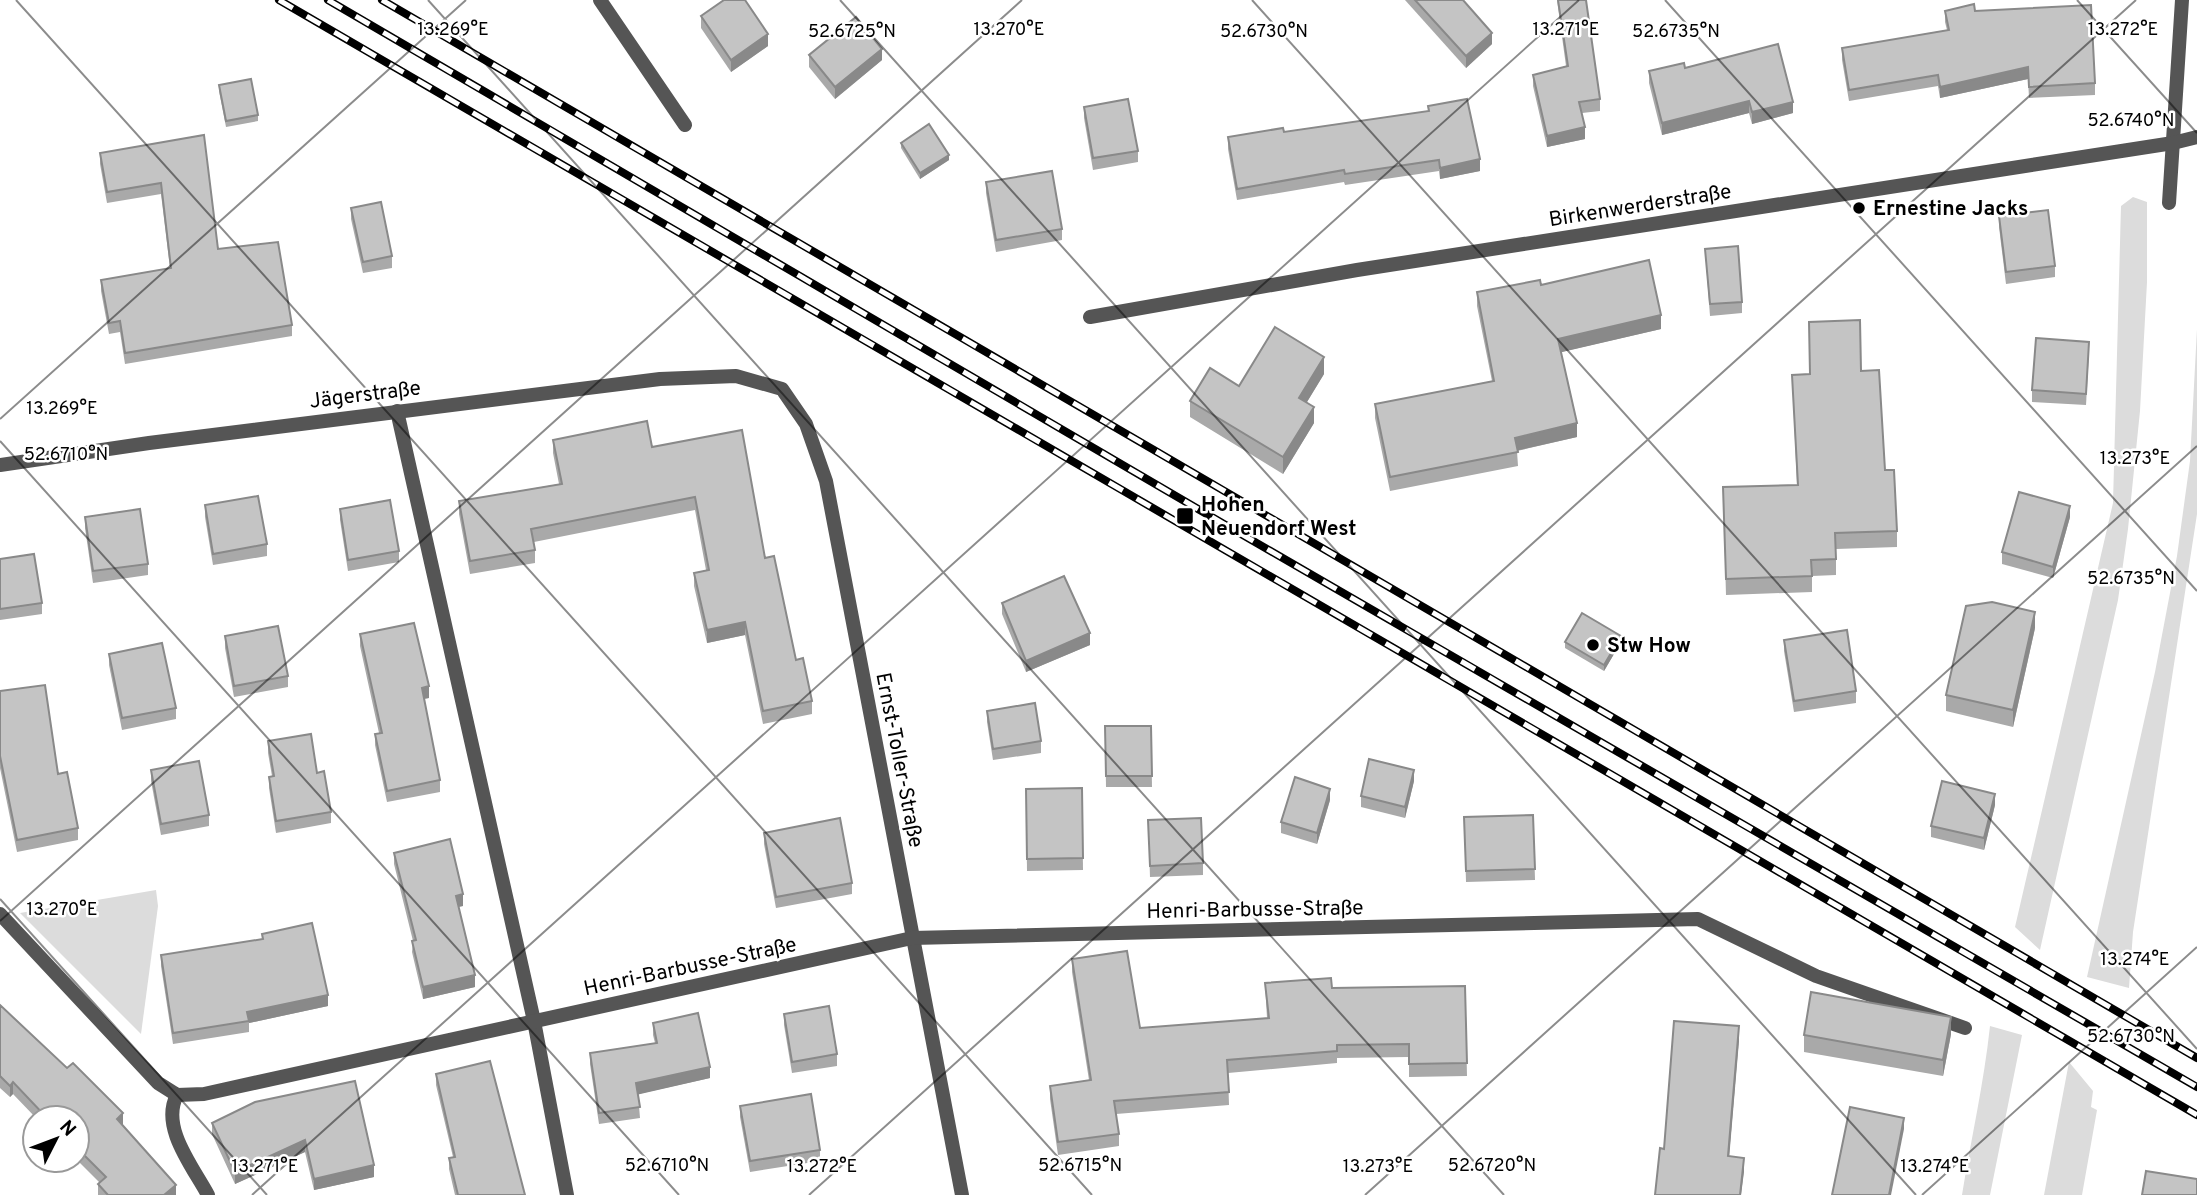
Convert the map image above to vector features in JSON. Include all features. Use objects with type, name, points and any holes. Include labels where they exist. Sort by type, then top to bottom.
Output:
[{"type":"street","points":[[600,0],[685,125]]},
{"type":"street","points":[[2169,204],[2182,0]]},
{"type":"street","name":"Birkenwerderstraße","points":[[1090,317],[1357,270],[2173,143],[2197,137]]},
{"type":"street","name":"Jägerstraße","points":[[0,465],[397,411],[660,379],[736,376]]},
{"type":"street","name":"Ernst-Toller-Straße","points":[[736,376],[782,389],[806,424],[826,481],[962,1195]]},
{"type":"street","points":[[397,411],[534,1021],[568,1195]]},
{"type":"street","points":[[0,914],[158,1083],[177,1095],[172,1105],[176,1137],[208,1195]]},
{"type":"street","name":"Henri-Barbusse-Straße","points":[[177,1095],[204,1094],[912,938],[1698,919],[1816,976],[1965,1028]]},
{"type":"shaded area","points":[[2133,197],[2147,202],[2147,282],[2140,411],[2128,529],[2118,600],[2040,950],[2015,927],[2113,503],[2121,206]]},
{"type":"shaded area","points":[[2197,329],[2197,514],[2133,932],[2129,988],[2087,977],[2155,672],[2177,556],[2190,461]]},
{"type":"shaded area","points":[[156,890],[158,906],[141,1034],[20,913]]},
{"type":"shaded area","points":[[1990,1026],[2022,1035],[1990,1195],[1962,1195],[1981,1090]]},
{"type":"shaded area","points":[[2069,1062],[2093,1091],[2091,1107],[2097,1110],[2082,1195],[2044,1195]]},
{"type":"building","points":[[724,0],[745,0],[768,34],[731,60],[701,16]]},
{"type":"building","points":[[1415,0],[1463,0],[1492,33],[1466,56]]},
{"type":"building","points":[[1558,0],[1586,0],[1600,99],[1579,102],[1585,127],[1547,136],[1533,75],[1568,66]]},
{"type":"building","points":[[1974,4],[1975,11],[2091,5],[2095,83],[2029,87],[2028,67],[1940,87],[1938,75],[1849,90],[1842,48],[1949,30],[1945,11]]},
{"type":"building","points":[[856,17],[882,49],[835,87],[809,55]]},
{"type":"building","points":[[1778,44],[1793,102],[1752,112],[1749,101],[1662,123],[1649,71],[1684,63],[1685,68]]},
{"type":"building","points":[[251,79],[258,115],[226,121],[219,85]]},
{"type":"building","points":[[1128,99],[1138,151],[1093,158],[1084,107]]},
{"type":"building","points":[[1467,99],[1480,159],[1440,168],[1439,160],[1345,174],[1344,170],[1237,189],[1228,137],[1283,128],[1284,132],[1429,111],[1428,106]]},
{"type":"building","points":[[929,124],[949,155],[920,173],[901,143]]},
{"type":"building","points":[[204,135],[218,249],[278,242],[292,325],[125,353],[120,321],[109,323],[101,280],[171,268],[161,183],[107,192],[100,153]]},
{"type":"building","points":[[1052,171],[1062,229],[996,240],[986,182]]},
{"type":"building","points":[[381,202],[392,256],[363,262],[351,208]]},
{"type":"building","points":[[2048,210],[2055,266],[2006,272],[1999,216]]},
{"type":"building","points":[[1738,246],[1742,302],[1710,304],[1705,249]]},
{"type":"building","points":[[1649,260],[1661,315],[1558,339],[1577,423],[1515,438],[1518,452],[1390,477],[1375,404],[1494,381],[1477,292],[1540,280],[1541,285]]},
{"type":"building","points":[[1860,320],[1861,371],[1879,370],[1885,470],[1894,470],[1897,531],[1835,533],[1836,559],[1811,560],[1812,576],[1726,579],[1723,487],[1798,485],[1792,375],[1810,374],[1809,322]]},
{"type":"building","points":[[1275,327],[1324,357],[1299,398],[1314,407],[1283,457],[1190,401],[1210,368],[1239,386]]},
{"type":"building","points":[[2036,338],[2089,342],[2086,394],[2032,390]]},
{"type":"building","points":[[647,421],[652,447],[742,430],[765,558],[774,556],[796,660],[803,658],[812,701],[763,711],[745,622],[707,630],[694,573],[709,570],[695,497],[531,529],[535,550],[470,561],[459,501],[562,484],[553,440]]},
{"type":"building","points":[[2019,492],[2070,506],[2053,567],[2002,552]]},
{"type":"building","points":[[258,496],[267,544],[213,554],[205,505]]},
{"type":"building","points":[[390,500],[399,551],[348,560],[340,509]]},
{"type":"building","points":[[140,509],[148,564],[93,571],[85,517]]},
{"type":"building","points":[[34,554],[42,603],[0,609],[0,559]]},
{"type":"building","points":[[1064,576],[1090,633],[1026,661],[1002,603]]},
{"type":"building","points":[[1992,602],[2035,612],[2013,710],[1946,695],[1966,606]]},
{"type":"building","name":"Stw How","points":[[1582,613],[1621,636],[1604,665],[1565,642]]},
{"type":"building","points":[[414,623],[429,686],[422,688],[440,780],[387,791],[375,734],[382,733],[360,634]]},
{"type":"building","points":[[278,626],[288,676],[234,686],[225,636]]},
{"type":"building","points":[[1847,630],[1856,691],[1794,701],[1784,640]]},
{"type":"building","points":[[162,643],[176,708],[122,718],[109,654]]},
{"type":"building","points":[[45,685],[58,774],[67,772],[78,828],[17,840],[0,756],[0,691]]},
{"type":"building","points":[[1035,703],[1041,741],[993,749],[987,711]]},
{"type":"building","points":[[1105,726],[1151,726],[1152,776],[1106,776]]},
{"type":"building","points":[[311,734],[317,773],[324,771],[331,812],[276,821],[269,777],[274,776],[268,741]]},
{"type":"building","points":[[1369,759],[1414,770],[1405,807],[1361,796]]},
{"type":"building","points":[[199,761],[209,815],[161,824],[151,770]]},
{"type":"building","points":[[1295,777],[1330,789],[1317,833],[1281,822]]},
{"type":"building","points":[[1942,781],[1995,794],[1984,838],[1931,826]]},
{"type":"building","points":[[1082,788],[1083,858],[1027,859],[1026,789]]},
{"type":"building","points":[[1533,815],[1535,869],[1466,871],[1464,817]]},
{"type":"building","points":[[840,818],[852,883],[776,897],[764,833]]},
{"type":"building","points":[[1201,818],[1203,863],[1150,866],[1148,820]]},
{"type":"building","points":[[450,839],[463,894],[456,896],[475,975],[423,987],[412,941],[416,940],[394,853]]},
{"type":"building","points":[[312,923],[328,995],[247,1012],[249,1021],[173,1033],[161,955],[263,939],[262,934]]},
{"type":"building","points":[[1127,951],[1140,1028],[1269,1018],[1265,983],[1331,978],[1332,988],[1465,986],[1467,1063],[1409,1064],[1409,1044],[1337,1045],[1337,1051],[1227,1060],[1229,1092],[1114,1101],[1119,1134],[1058,1142],[1050,1086],[1091,1080],[1072,959]]},
{"type":"building","points":[[1811,992],[1951,1017],[1943,1060],[1804,1035]]},
{"type":"building","points":[[0,1005],[67,1068],[73,1063],[123,1113],[117,1119],[176,1185],[164,1195],[108,1195],[98,1184],[106,1177],[91,1162],[91,1104],[34,1104],[13,1082],[10,1086],[0,1076]]},
{"type":"building","points":[[829,1006],[837,1054],[792,1062],[784,1014]]},
{"type":"building","points":[[698,1013],[710,1067],[636,1083],[640,1107],[599,1113],[590,1053],[657,1043],[653,1023]]},
{"type":"building","points":[[1674,1021],[1739,1026],[1728,1156],[1744,1158],[1740,1195],[1655,1195],[1660,1148],[1664,1149]]},
{"type":"building","points":[[490,1061],[525,1195],[458,1195],[449,1158],[455,1157],[436,1074]]},
{"type":"building","points":[[355,1081],[374,1165],[314,1179],[305,1140],[235,1172],[212,1123],[255,1102]]},
{"type":"building","points":[[811,1094],[820,1150],[750,1161],[740,1106]]},
{"type":"building","points":[[1850,1107],[1904,1118],[1889,1195],[1832,1195]]},
{"type":"building","points":[[2146,1171],[2197,1179],[2197,1195],[2142,1195]]},
{"type":"railway","points":[[279,0],[2197,1115]]},
{"type":"railway","points":[[328,0],[1198,509],[2197,1087]]},
{"type":"railway","points":[[382,0],[2197,1058]]},
{"type":"place","name":"Ernestine Jacks","points":[[1859,208]]},
{"type":"place","name":"Hohen Neuendorf West","points":[[1185,516]]},
{"type":"place","name":"Stw How","points":[[1593,645]]}]
